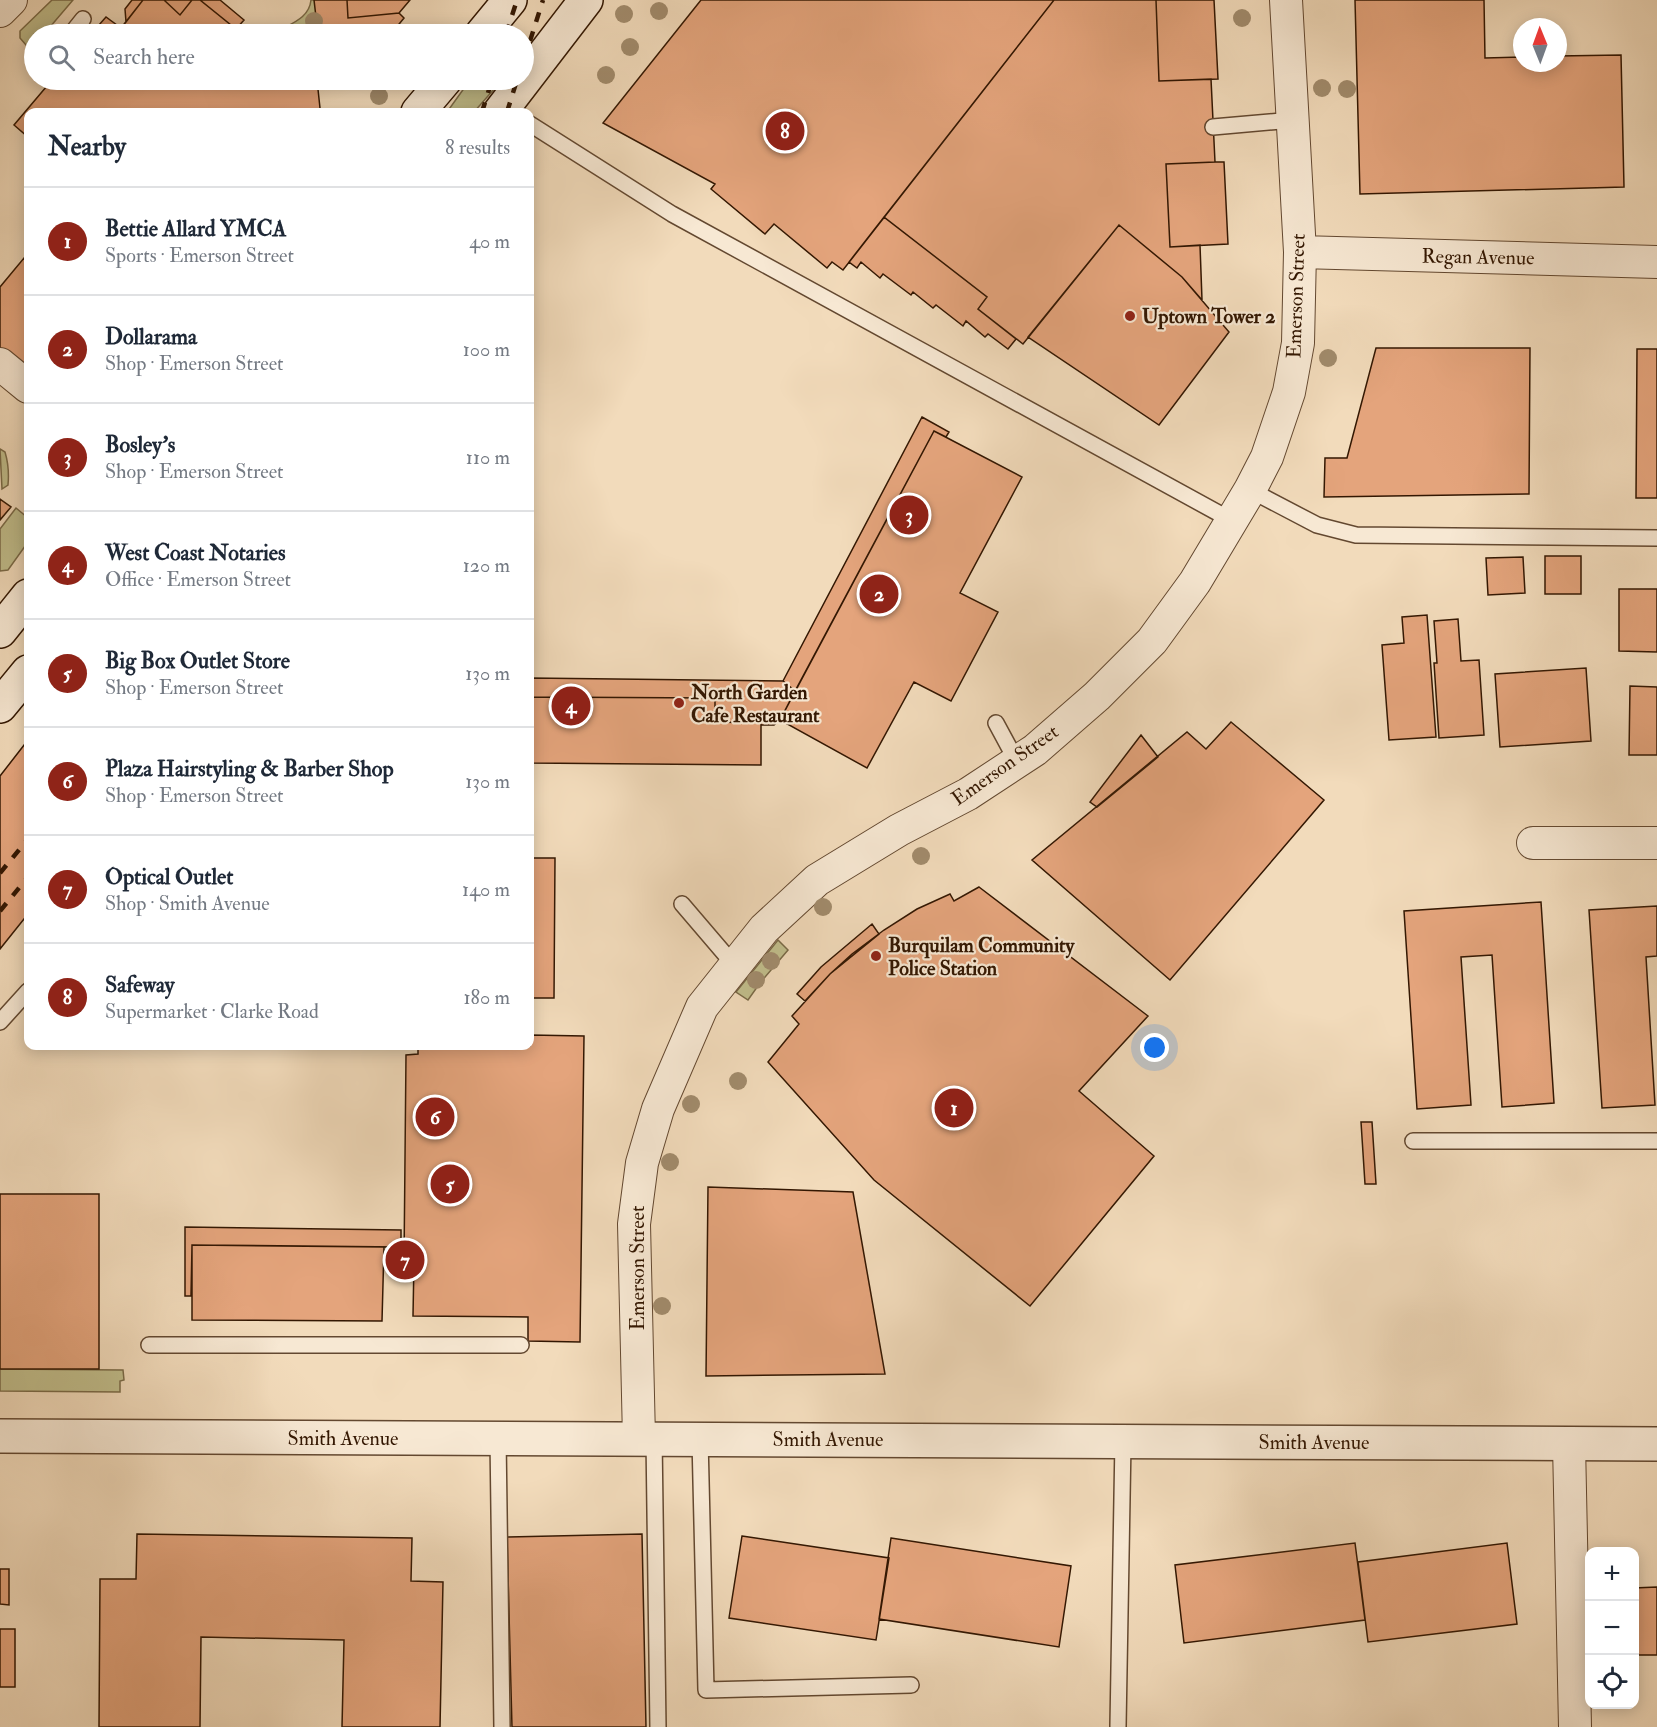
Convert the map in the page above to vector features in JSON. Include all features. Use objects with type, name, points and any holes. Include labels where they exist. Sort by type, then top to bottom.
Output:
[{"type":"street","points":[[0,11],[11,0]]},
{"type":"street","points":[[490,24],[510,0]]},
{"type":"street","points":[[534,80],[586,0]]},
{"type":"street","name":"Emerson Street","points":[[647,1438],[633,1224],[642,1163],[658,1109],[702,1007],[764,929],[817,880],[900,830],[968,794],[1017,762],[1035,750],[1096,696],[1152,641],[1195,582],[1267,457],[1290,392],[1299,343],[1300,252],[1286,0]]},
{"type":"street","points":[[421,108],[437,90]]},
{"type":"street","points":[[516,108],[528,90]]},
{"type":"street","name":"Regan Avenue","points":[[1300,252],[1657,262]]},
{"type":"street","points":[[0,364],[24,384]]},
{"type":"street","points":[[0,631],[24,601]]},
{"type":"street","points":[[0,706],[24,677]]},
{"type":"street","points":[[1533,843],[1657,843]]},
{"type":"street","name":"Smith Avenue","points":[[0,1436],[1657,1444]]},
{"type":"street","points":[[1569,1444],[1575,1727]]},
{"type":"lane","points":[[80,24],[83,20]]},
{"type":"lane","points":[[1213,127],[1293,120]]},
{"type":"lane","points":[[534,128],[672,214],[1231,520]]},
{"type":"lane","points":[[1250,490],[1317,525],[1356,535],[1657,538]]},
{"type":"lane","points":[[996,723],[1017,762]]},
{"type":"lane","points":[[682,904],[735,966]]},
{"type":"lane","points":[[0,1022],[24,995]]},
{"type":"lane","points":[[1413,1141],[1657,1141]]},
{"type":"lane","points":[[149,1345],[522,1345]]},
{"type":"lane","points":[[498,1438],[502,1727]]},
{"type":"lane","points":[[647,1438],[658,1727]]},
{"type":"lane","points":[[700,1439],[706,1690],[911,1685]]},
{"type":"lane","points":[[1118,1726],[1123,1441]]},
{"type":"shaded area","points":[[52,0],[73,0],[53,24],[27,24]]},
{"type":"shaded area","points":[[311,0],[321,0],[323,24],[292,24],[302,17]]},
{"type":"shaded area","points":[[24,27],[24,43],[20,38],[20,31]]},
{"type":"shaded area","points":[[463,90],[493,90],[478,108],[450,108]]},
{"type":"shaded area","points":[[0,449],[5,452],[8,472],[8,485],[2,489]]},
{"type":"shaded area","points":[[16,508],[24,515],[24,548],[8,570],[0,571],[0,529]]},
{"type":"shaded area","points":[[778,940],[788,950],[748,1000],[736,992]]},
{"type":"shaded area","points":[[0,1369],[123,1370],[124,1380],[120,1381],[120,1392],[0,1391]]},
{"type":"building","points":[[132,0],[143,0],[126,22],[125,9]]},
{"type":"building","points":[[143,0],[164,0],[180,15],[192,0],[200,0],[230,24],[124,24]]},
{"type":"building","points":[[164,0],[192,0],[180,15]]},
{"type":"building","points":[[200,0],[220,0],[244,20],[240,24],[230,24]]},
{"type":"building","points":[[314,0],[347,0],[348,18],[399,13],[404,18],[399,24],[317,24]]},
{"type":"building","points":[[347,0],[410,0],[399,13],[348,18]]},
{"type":"building","points":[[347,0],[410,0],[399,13],[348,18]]},
{"type":"building","points":[[701,0],[1054,0],[843,270],[832,262],[827,268],[774,224],[765,234],[711,189],[715,184],[603,123]]},
{"type":"building","points":[[1054,0],[1156,0],[1159,81],[1211,79],[1215,162],[1166,164],[1170,247],[1200,245],[1202,300],[1182,277],[1119,225],[1023,344],[978,309],[987,297],[884,217]]},
{"type":"building","points":[[1156,0],[1214,0],[1218,79],[1159,81]]},
{"type":"building","points":[[1355,0],[1484,0],[1485,58],[1513,57],[1513,72],[1567,72],[1567,56],[1621,55],[1624,187],[1360,194]]},
{"type":"building","points":[[106,17],[116,24],[100,24]]},
{"type":"building","points":[[44,90],[318,90],[320,108],[28,108]]},
{"type":"building","points":[[24,113],[24,134],[14,125]]},
{"type":"building","points":[[1224,162],[1228,244],[1170,247],[1166,164]]},
{"type":"building","points":[[884,217],[987,297],[978,309],[1016,339],[1008,349],[988,334],[985,337],[966,321],[963,326],[936,305],[933,308],[913,292],[911,295],[883,274],[880,278],[861,262],[857,268],[849,262]]},
{"type":"building","name":"Uptown Tower 2","points":[[1119,225],[1182,277],[1229,332],[1159,425],[1028,337]]},
{"type":"building","points":[[24,258],[24,370],[0,350],[0,287]]},
{"type":"building","points":[[1376,348],[1530,348],[1529,494],[1324,497],[1325,458],[1347,458]]},
{"type":"building","points":[[1637,349],[1657,349],[1657,498],[1636,498]]},
{"type":"building","points":[[922,417],[949,432],[946,437],[934,431],[795,691],[783,681]]},
{"type":"building","points":[[934,431],[1022,477],[960,593],[998,612],[951,701],[914,682],[867,768],[780,720]]},
{"type":"building","points":[[0,499],[11,507],[0,520]]},
{"type":"building","points":[[1545,556],[1581,556],[1581,594],[1545,594]]},
{"type":"building","points":[[1523,557],[1525,593],[1488,595],[1486,558]]},
{"type":"building","points":[[1619,589],[1657,589],[1657,652],[1619,651]]},
{"type":"building","points":[[1427,615],[1436,737],[1389,740],[1382,645],[1404,643],[1402,617]]},
{"type":"building","points":[[1458,619],[1461,661],[1479,660],[1484,735],[1439,738],[1434,621]]},
{"type":"building","points":[[1586,668],[1591,741],[1500,747],[1495,674]]},
{"type":"building","points":[[534,678],[783,681],[795,691],[780,720],[774,725],[715,722],[715,698],[534,697]]},
{"type":"building","points":[[1630,686],[1657,687],[1657,755],[1629,755]]},
{"type":"building","points":[[534,697],[715,698],[715,722],[761,723],[761,765],[534,763]]},
{"type":"building","points":[[1231,722],[1324,800],[1170,980],[1032,860],[1187,732],[1206,749]]},
{"type":"building","points":[[1141,735],[1158,757],[1097,807],[1090,802]]},
{"type":"building","points":[[24,745],[24,919],[0,949],[0,776]]},
{"type":"building","points":[[534,858],[555,858],[554,998],[534,998]]},
{"type":"building","points":[[979,887],[1148,1016],[1079,1091],[1154,1156],[1030,1306],[874,1180],[768,1062],[799,1024],[792,1016],[830,974],[852,954],[917,909],[950,894],[954,901]]},
{"type":"building","points":[[1541,902],[1554,1103],[1502,1107],[1492,955],[1461,957],[1471,1105],[1417,1109],[1404,911]]},
{"type":"building","points":[[1657,906],[1657,956],[1646,957],[1655,1105],[1602,1108],[1589,910]]},
{"type":"building","points":[[872,924],[879,934],[830,974],[805,1001],[797,994],[821,967]]},
{"type":"building","points":[[534,1035],[584,1036],[580,1342],[528,1341],[528,1317],[413,1316],[414,1261],[404,1262],[406,1055],[418,1054],[418,1050],[534,1050]]},
{"type":"building","points":[[1361,1122],[1372,1122],[1376,1184],[1365,1184]]},
{"type":"building","points":[[708,1187],[853,1192],[885,1374],[706,1376]]},
{"type":"building","points":[[0,1194],[99,1194],[99,1369],[0,1369]]},
{"type":"building","points":[[185,1227],[401,1230],[401,1247],[192,1245],[191,1296],[185,1296]]},
{"type":"building","points":[[192,1245],[384,1247],[382,1321],[192,1320]]},
{"type":"building","points":[[137,1534],[412,1538],[411,1581],[443,1582],[440,1727],[342,1727],[344,1640],[201,1637],[200,1727],[99,1727],[100,1579],[136,1579]]},
{"type":"building","points":[[642,1534],[646,1727],[512,1727],[507,1537]]},
{"type":"building","points":[[742,1536],[889,1558],[876,1640],[729,1618]]},
{"type":"building","points":[[891,1538],[1071,1566],[1059,1647],[879,1619]]},
{"type":"building","points":[[1355,1543],[1365,1620],[1184,1643],[1175,1565]]},
{"type":"building","points":[[1507,1543],[1517,1624],[1368,1642],[1358,1562]]},
{"type":"building","points":[[0,1569],[9,1569],[9,1605],[0,1604]]},
{"type":"building","points":[[1657,1587],[1657,1655],[1639,1655],[1639,1588]]},
{"type":"building","points":[[0,1629],[15,1629],[15,1687],[0,1687]]},
{"type":"railway","points":[[509,24],[517,0]]},
{"type":"railway","points":[[534,28],[543,0]]},
{"type":"railway","points":[[483,108],[489,90]]},
{"type":"railway","points":[[508,108],[514,90]]},
{"type":"railway","points":[[0,873],[24,844]]},
{"type":"railway","points":[[0,911],[24,882]]},
{"type":"place","name":"Safeway","points":[[785,131]]},
{"type":"place","name":"Uptown Tower 2","points":[[1130,316]]},
{"type":"place","name":"Bosley's","points":[[909,515]]},
{"type":"place","name":"Dollarama","points":[[879,594]]},
{"type":"place","name":"North Garden Cafe Restaurant","points":[[679,703]]},
{"type":"place","name":"West Coast Notaries","points":[[571,706]]},
{"type":"place","name":"Burquilam Community Police Station","points":[[876,956]]},
{"type":"place","name":"Bettie Allard YMCA","points":[[954,1108]]},
{"type":"place","name":"Plaza Hairstyling & Barber Shop","points":[[435,1117]]},
{"type":"place","name":"Big Box Outlet Store","points":[[450,1184]]},
{"type":"place","name":"Optical Outlet","points":[[405,1260]]}]
